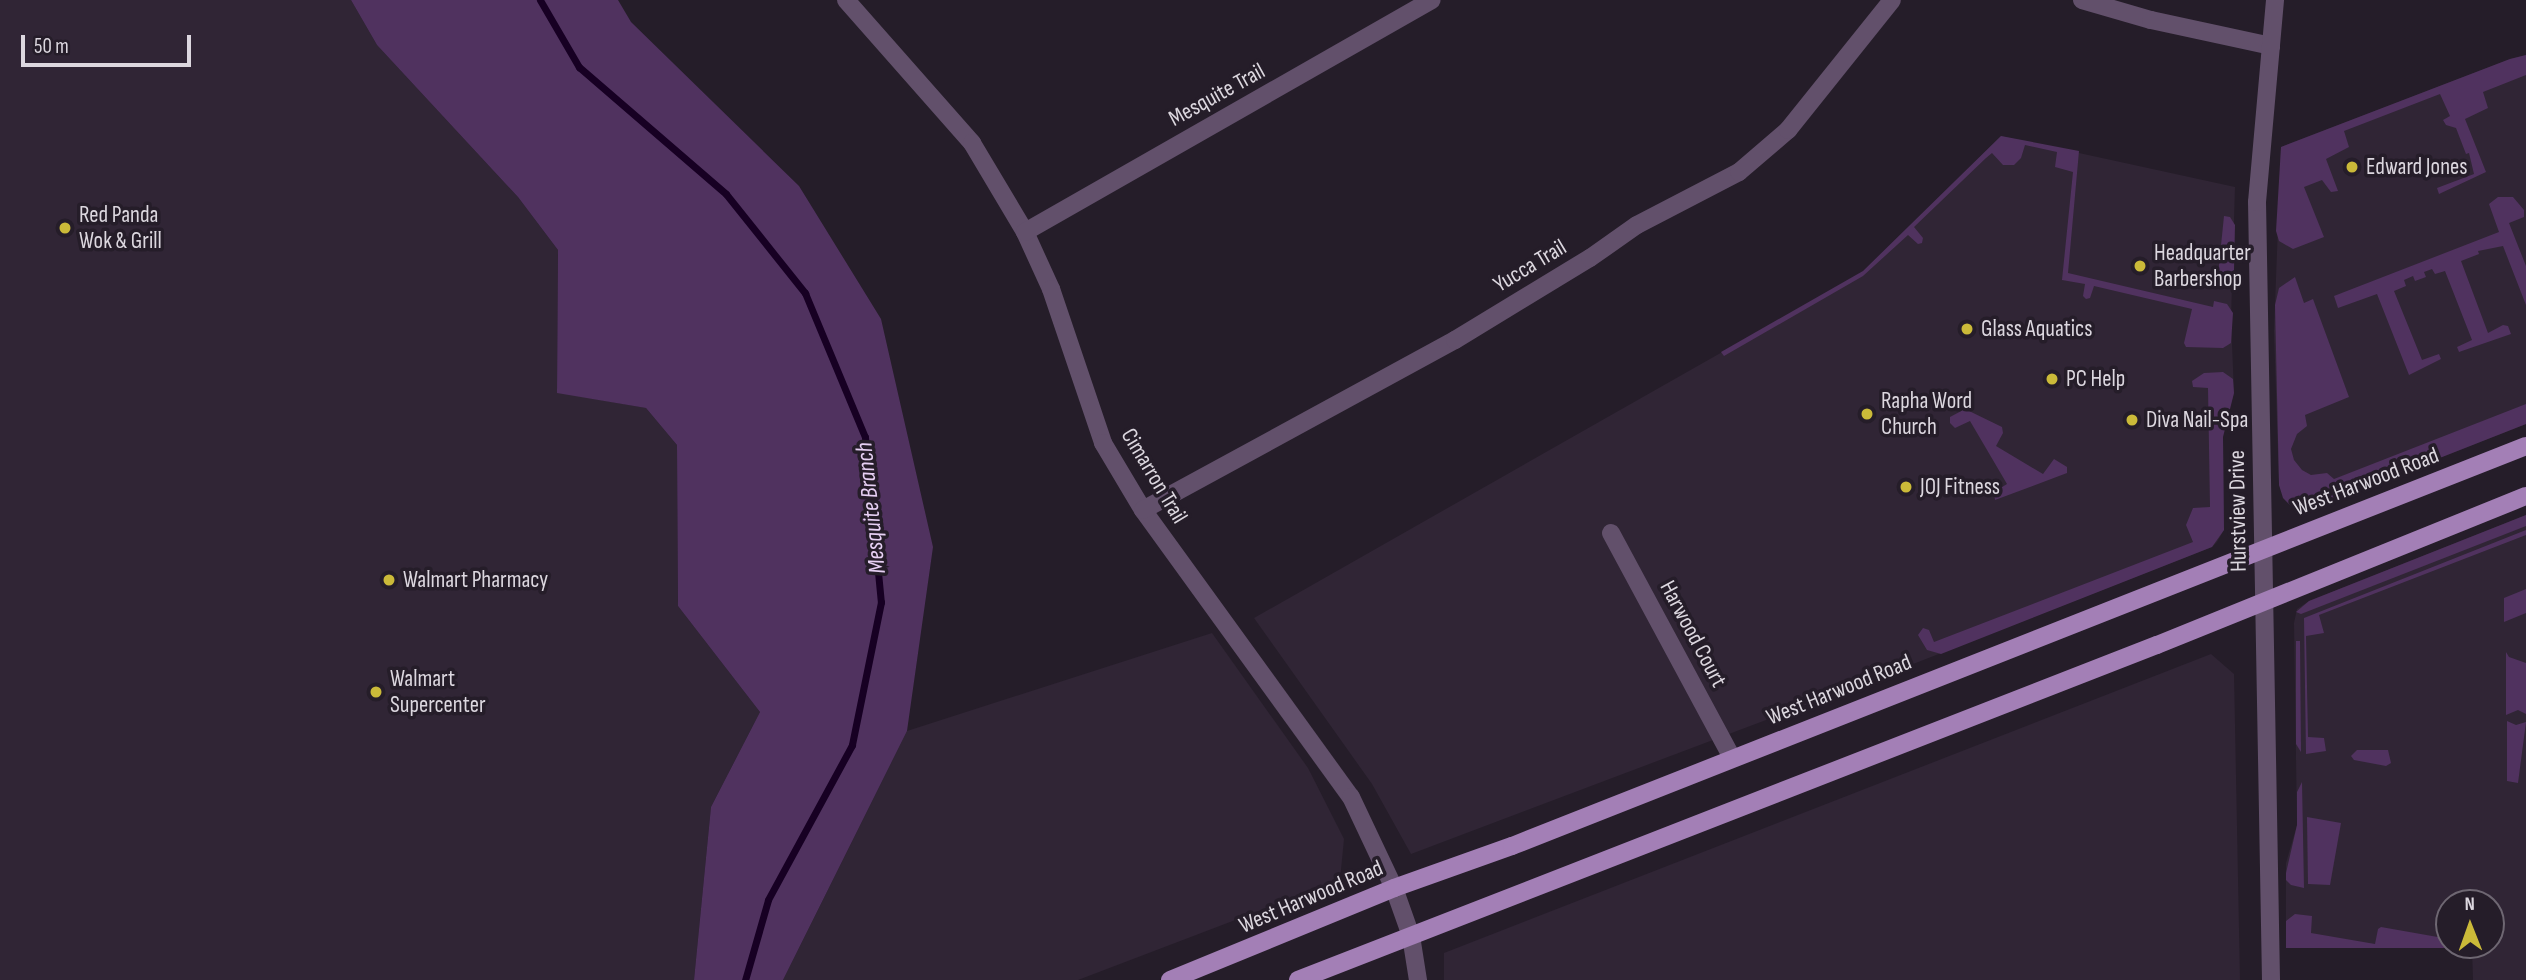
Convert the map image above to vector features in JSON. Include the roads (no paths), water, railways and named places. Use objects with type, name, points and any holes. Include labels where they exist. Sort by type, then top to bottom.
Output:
[{"type":"main road","name":"West Harwood Road","points":[[1170,980],[1394,888],[1512,846],[2526,446]]},
{"type":"main road","points":[[1298,980],[2526,496]]},
{"type":"street","name":"Cimarron Trail","points":[[846,0],[972,143],[1025,232],[1051,289],[1103,443],[1143,510],[1351,797],[1394,888],[1411,936],[1418,980]]},
{"type":"street","name":"Mesquite Trail","points":[[1025,232],[1431,0]]},
{"type":"street","name":"Yucca Trail","points":[[1143,510],[1455,340],[1590,258],[1637,225],[1739,172],[1788,130],[1892,0]]},
{"type":"street","points":[[2082,0],[2151,20],[2271,46]]},
{"type":"street","name":"Hurstview Drive","points":[[2271,980],[2257,202],[2275,0]]},
{"type":"street","name":"Harwood Court","points":[[1611,533],[1732,758]]},
{"type":"waterway","name":"Mesquite Branch","points":[[540,0],[579,67],[726,194],[805,293],[865,437],[881,602],[852,745],[768,900],[745,980]]},
{"type":"place","name":"Edward Jones","points":[[2352,167]]},
{"type":"place","name":"Red Panda Wok & Grill","points":[[65,228]]},
{"type":"place","name":"Headquarter Barbershop","points":[[2140,266]]},
{"type":"place","name":"Glass Aquatics","points":[[1967,329]]},
{"type":"place","name":"PC Help","points":[[2052,379]]},
{"type":"place","name":"Rapha Word Church","points":[[1867,414]]},
{"type":"place","name":"Diva Nail-Spa","points":[[2132,420]]},
{"type":"place","name":"JOJ Fitness","points":[[1906,487]]},
{"type":"place","name":"Walmart Pharmacy","points":[[389,580]]},
{"type":"place","name":"Walmart Supercenter","points":[[376,692]]}]
